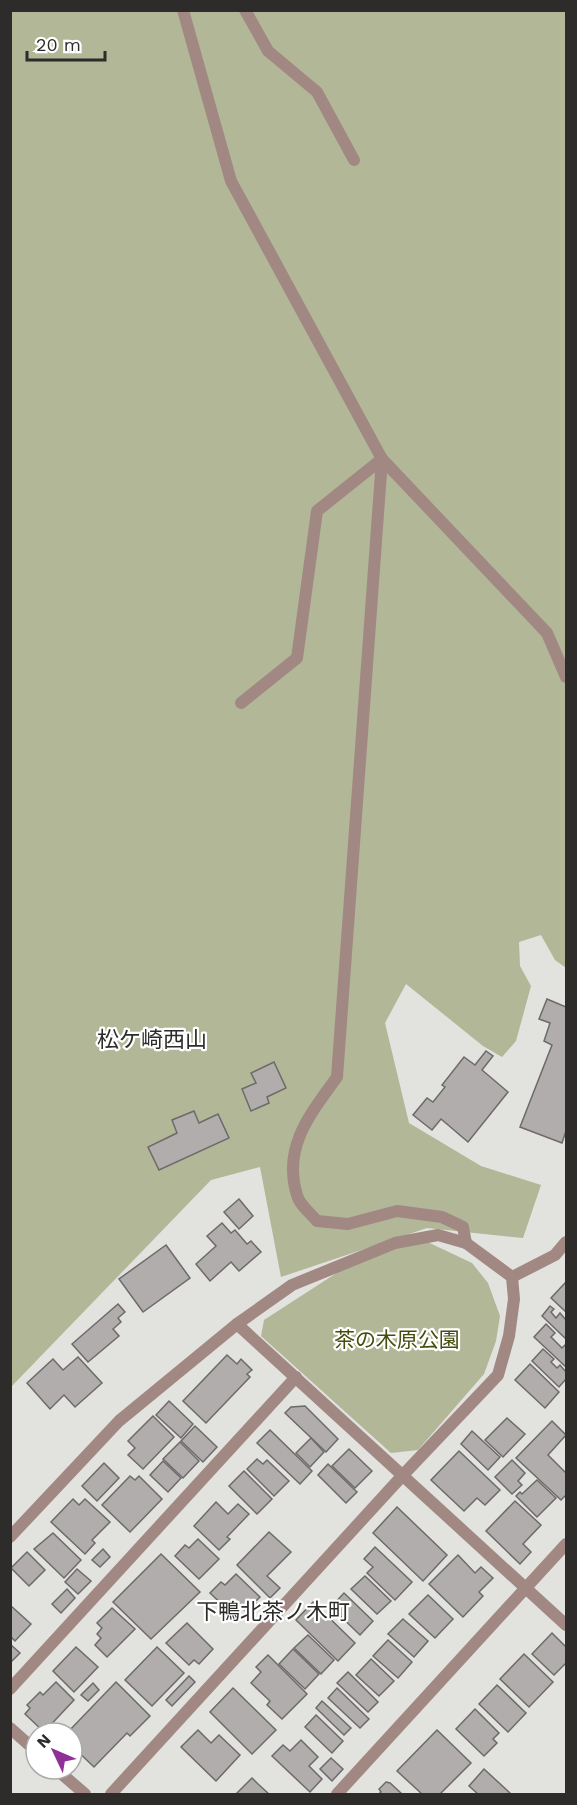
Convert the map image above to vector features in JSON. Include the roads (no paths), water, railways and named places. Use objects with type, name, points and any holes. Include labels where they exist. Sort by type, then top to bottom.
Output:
[{"type":"street","points":[[183,10],[231,181],[382,459],[547,633],[567,677]]},
{"type":"street","points":[[245,10],[268,51],[317,92],[354,160]]},
{"type":"street","points":[[241,703],[297,658],[317,511],[382,459]]},
{"type":"street","points":[[382,459],[337,1077],[304,1122],[293,1160],[297,1197],[316,1221],[348,1224],[397,1211],[442,1217],[463,1227],[466,1243]]},
{"type":"street","points":[[10,1537],[119,1421],[237,1323],[292,1286],[395,1244],[438,1235],[466,1243],[512,1276],[514,1299],[509,1336],[498,1375],[402,1475],[111,1794]]},
{"type":"street","points":[[512,1276],[555,1256],[567,1242]]},
{"type":"street","points":[[237,1323],[567,1625]]},
{"type":"street","points":[[10,1689],[296,1377]]},
{"type":"street","points":[[337,1794],[567,1544]]},
{"type":"street","points":[[10,1728],[24,1740]]},
{"type":"street","points":[[70,1781],[85,1794]]},
{"type":"district","name":"松ケ崎西山","points":[[152,1039]]},
{"type":"district","name":"下鴨北茶ノ木町","points":[[273,1611]]},
{"type":"park label","name":"茶の木原公園","points":[[397,1340]]}]
